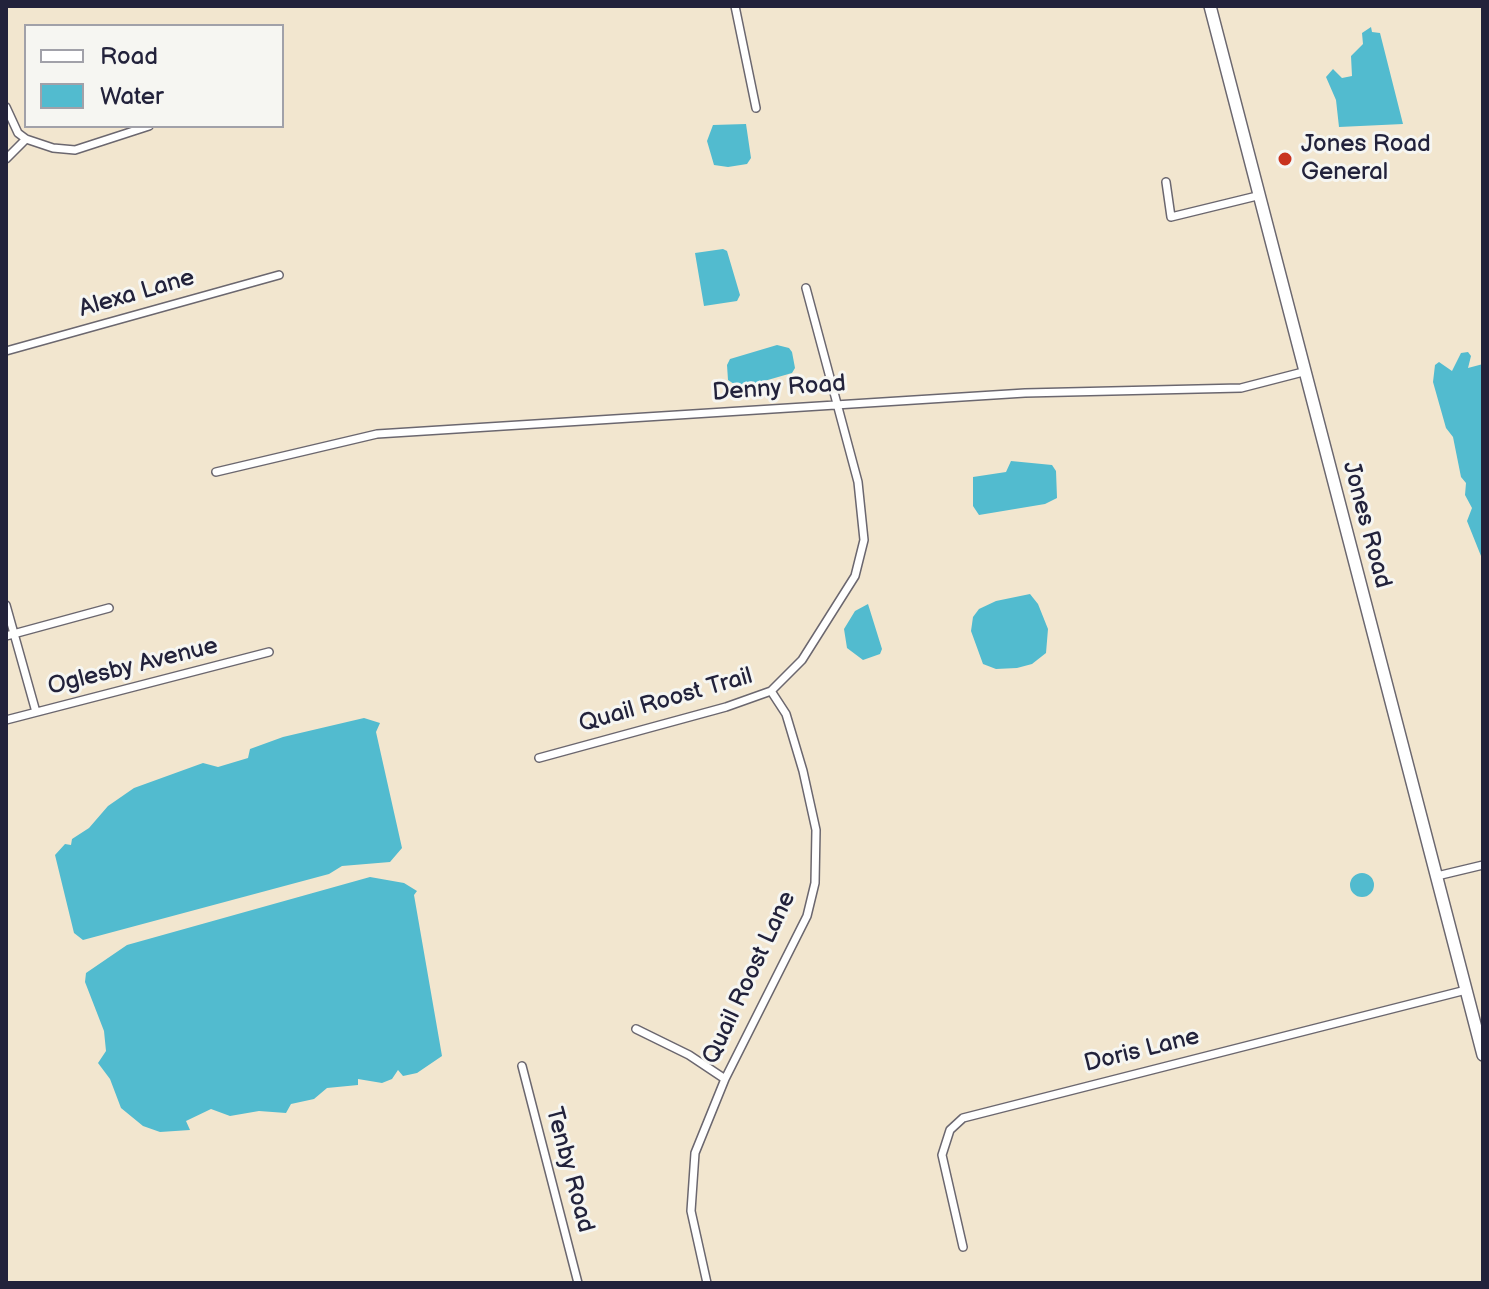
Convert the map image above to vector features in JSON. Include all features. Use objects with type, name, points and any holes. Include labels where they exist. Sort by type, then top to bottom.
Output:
[{"type":"street","points":[[735,6],[756,108]]},
{"type":"street","name":"Jones Road","points":[[1210,6],[1483,1055]]},
{"type":"street","points":[[6,107],[18,133],[26,139],[75,150],[143,128]]},
{"type":"street","points":[[6,159],[26,139]]},
{"type":"street","points":[[1166,182],[1171,217],[1257,196]]},
{"type":"street","name":"Alexa Lane","points":[[6,351],[279,275]]},
{"type":"street","name":"Quail Roost Trail","points":[[539,758],[726,707],[771,691],[802,660],[855,576],[862,555],[864,516],[806,288]]},
{"type":"street","name":"Denny Road","points":[[216,472],[259,464],[332,442],[377,434],[1080,391],[1241,388],[1303,372]]},
{"type":"street","points":[[6,605],[10,634],[36,712]]},
{"type":"street","points":[[10,634],[109,608]]},
{"type":"street","name":"Oglesby Avenue","points":[[6,720],[269,652]]},
{"type":"street","name":"Quail Roost Lane","points":[[707,1283],[691,1211],[692,1174],[701,1132],[807,916],[815,883],[816,830],[803,771],[786,714],[771,691]]},
{"type":"street","points":[[1437,876],[1483,865]]},
{"type":"street","name":"Doris Lane","points":[[963,1247],[942,1155],[950,1130],[963,1118],[1466,990]]},
{"type":"street","points":[[636,1029],[689,1055],[725,1079]]},
{"type":"street","name":"Tenby Road","points":[[522,1066],[578,1283]]},
{"type":"water","points":[[1371,27],[1372,32],[1380,33],[1403,124],[1339,127],[1336,100],[1326,77],[1333,69],[1342,78],[1352,76],[1351,56],[1363,44],[1362,33]]},
{"type":"water","points":[[746,124],[751,158],[747,164],[728,167],[714,165],[707,141],[713,125]]},
{"type":"water","points":[[727,251],[740,295],[737,301],[704,306],[695,253]]},
{"type":"water","points":[[777,345],[792,352],[795,368],[792,373],[740,388],[728,380],[727,365],[730,359]]},
{"type":"water","points":[[1468,352],[1471,356],[1468,368],[1483,364],[1483,577],[1481,556],[1467,521],[1472,508],[1465,495],[1466,483],[1461,477],[1453,437],[1446,428],[1433,382],[1435,365],[1439,362],[1452,371],[1461,353]]},
{"type":"water","points":[[1011,461],[1052,465],[1056,471],[1057,498],[1045,504],[979,515],[973,506],[973,477],[1006,472]]},
{"type":"water","points":[[1030,594],[1038,604],[1048,629],[1046,653],[1032,664],[1017,668],[996,669],[983,664],[971,631],[973,617],[979,609],[996,601]]},
{"type":"water","points":[[868,604],[882,649],[880,654],[863,660],[847,648],[844,629],[855,611]]},
{"type":"water","points":[[364,718],[380,723],[376,732],[402,848],[390,862],[342,866],[329,874],[83,940],[74,933],[55,855],[65,844],[71,845],[72,839],[89,828],[108,806],[134,788],[203,763],[218,767],[248,758],[250,749],[283,737]]},
{"type":"water","points":[[1362,873],[1373,880],[1374,885],[1367,896],[1362,897],[1351,890],[1350,885],[1357,874]]},
{"type":"water","points":[[370,877],[404,883],[417,891],[414,895],[442,1056],[417,1073],[403,1076],[398,1070],[392,1079],[382,1083],[358,1079],[358,1085],[327,1088],[314,1099],[291,1104],[286,1113],[259,1111],[230,1116],[211,1109],[186,1121],[190,1130],[160,1132],[143,1126],[121,1108],[110,1079],[98,1063],[106,1051],[104,1031],[85,982],[86,973],[127,945]]},
{"type":"place","name":"Jones Road General","points":[[1285,159]]}]
